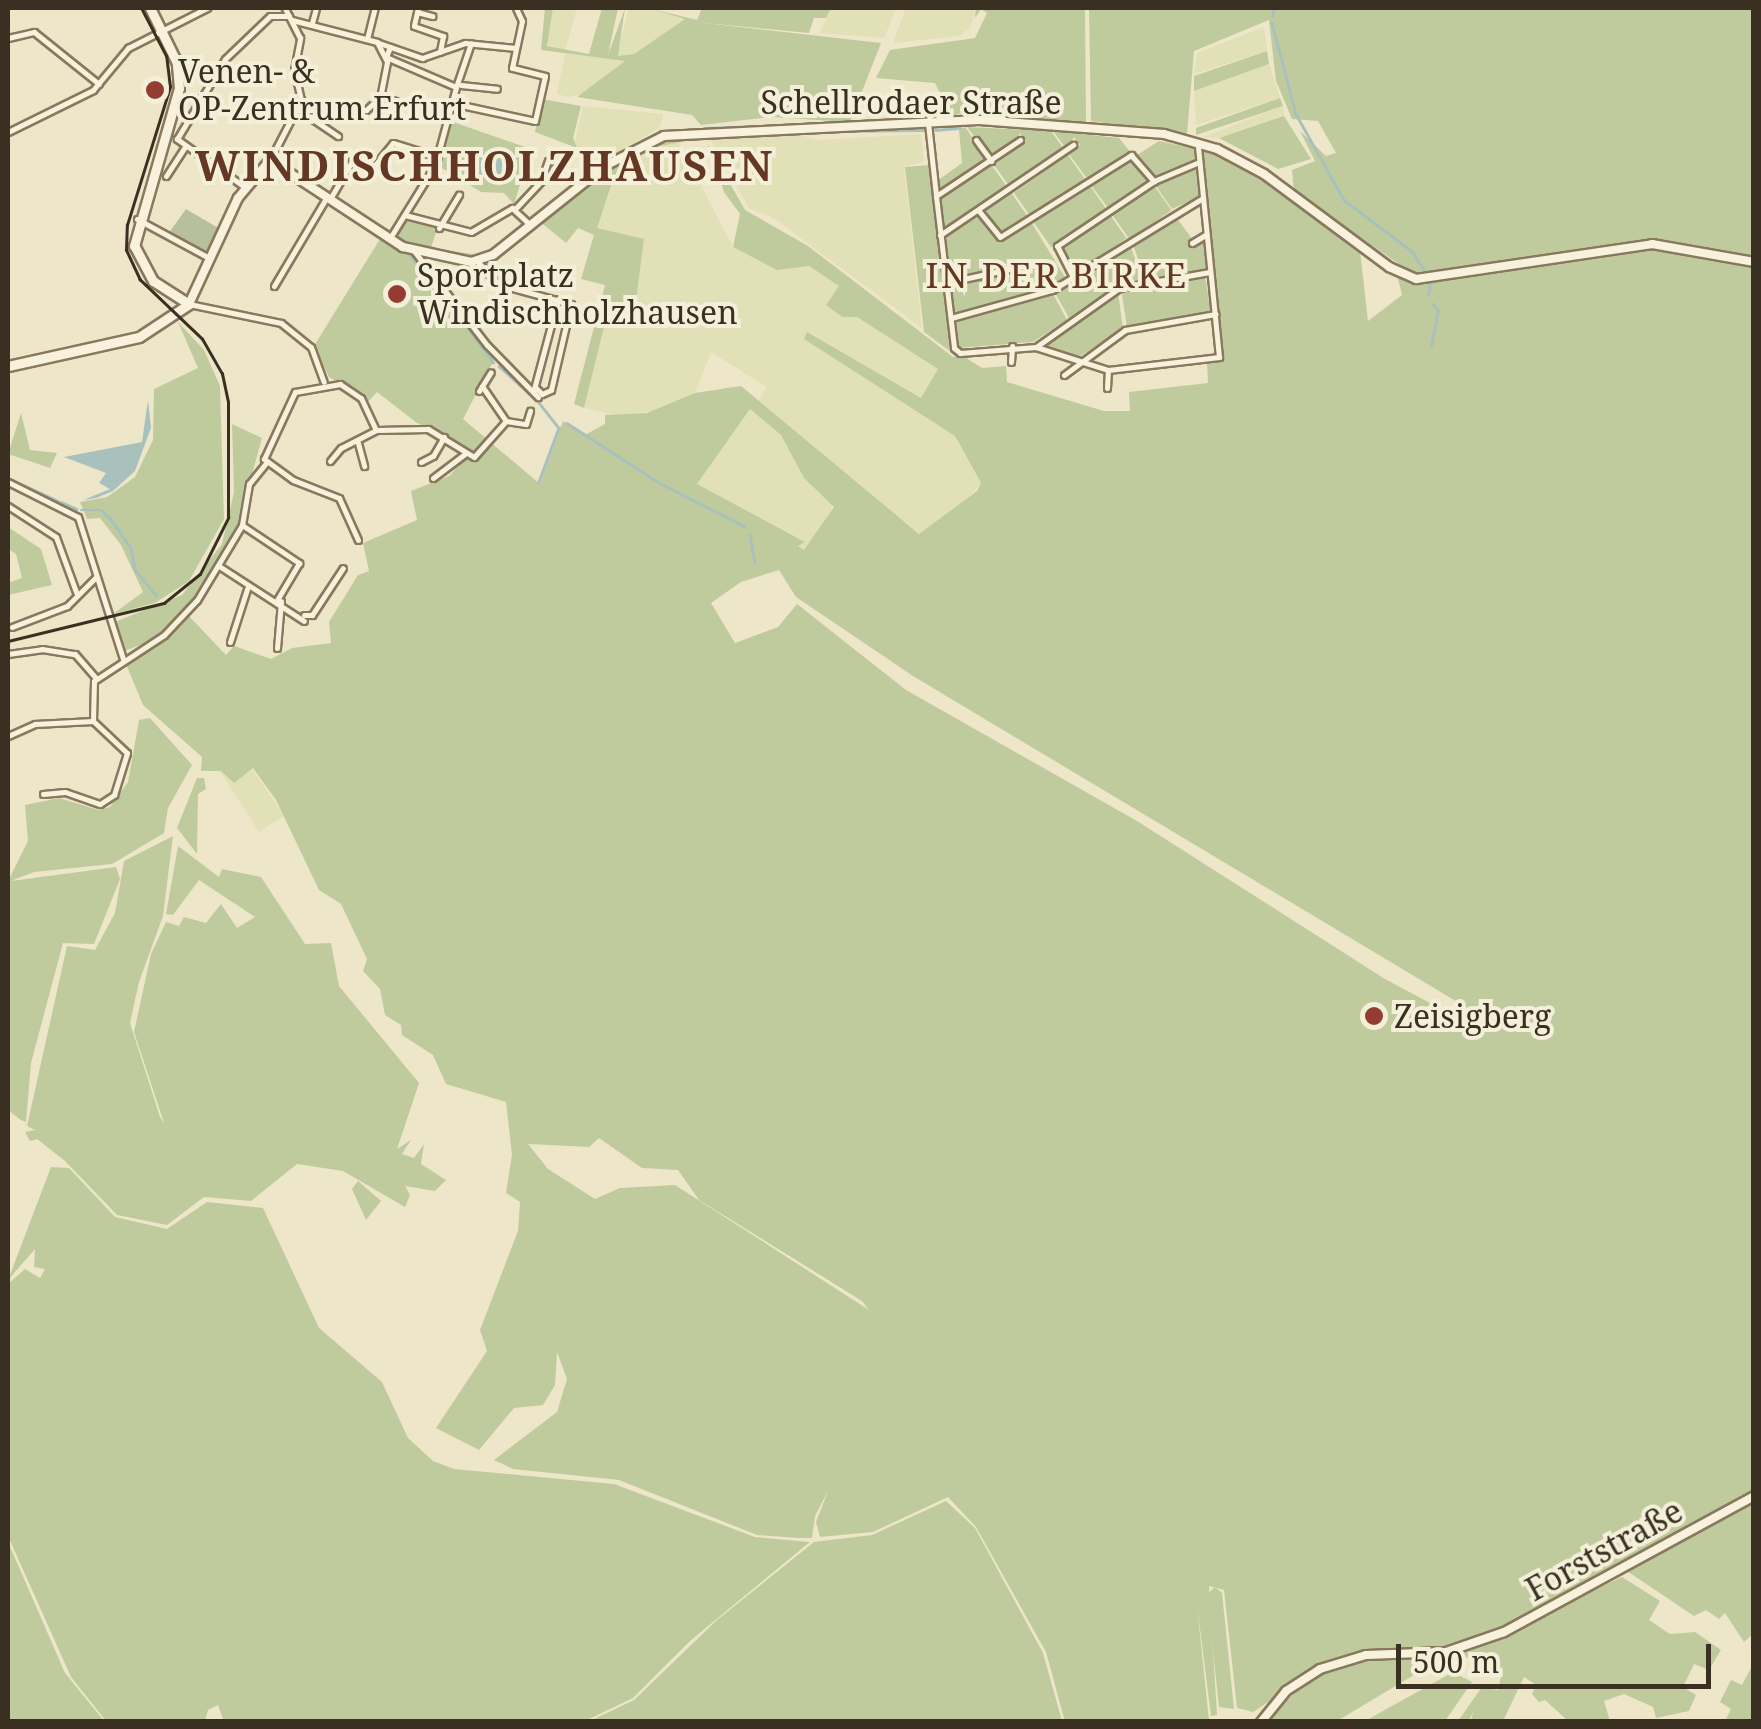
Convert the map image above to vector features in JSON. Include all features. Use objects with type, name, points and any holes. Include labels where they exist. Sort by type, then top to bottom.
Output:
[{"type":"main road","points":[[8,366],[139,337],[188,304],[142,267],[134,246],[137,219],[179,88],[177,63],[150,8]]},
{"type":"street","points":[[8,132],[100,85],[128,48],[207,8]]},
{"type":"street","points":[[246,188],[177,140],[225,59],[283,8],[291,18],[300,46],[294,70],[298,110],[270,160],[246,188],[188,304],[281,323],[311,347],[324,382]]},
{"type":"street","points":[[312,23],[316,8]]},
{"type":"street","points":[[367,39],[374,8]]},
{"type":"street","points":[[452,103],[535,122],[545,75],[512,68],[522,17],[516,8]]},
{"type":"street","points":[[432,16],[418,10],[415,26],[443,36],[440,52]]},
{"type":"street","points":[[273,15],[312,23],[422,58],[471,43],[516,48]]},
{"type":"street","points":[[8,38],[34,32],[100,85]]},
{"type":"street","points":[[377,42],[386,56],[459,86],[497,89]]},
{"type":"street","points":[[390,240],[438,157],[471,43]]},
{"type":"street","points":[[298,110],[316,114],[364,111],[380,97],[390,47]]},
{"type":"street","points":[[380,97],[396,101]]},
{"type":"street","points":[[934,104],[928,124],[950,318],[960,353],[1036,347],[1108,370],[1216,358],[1221,352],[1198,142]]},
{"type":"street","points":[[316,114],[314,120],[338,136]]},
{"type":"street","name":"Schellrodaer Straße","points":[[477,262],[604,166],[676,134],[1034,123],[1198,142],[1254,167],[1389,267],[1429,280],[1652,244],[1754,262]]},
{"type":"street","points":[[976,140],[991,161]]},
{"type":"street","points":[[936,196],[1020,140]]},
{"type":"street","points":[[274,286],[352,161],[375,165],[394,142],[438,157]]},
{"type":"street","points":[[940,236],[1074,145]]},
{"type":"street","points":[[166,176],[186,147]]},
{"type":"street","points":[[979,211],[1000,238],[1134,154],[1154,181]]},
{"type":"street","points":[[270,160],[390,240],[414,251],[477,262],[498,284],[558,298],[572,311],[551,390],[546,395],[535,392],[486,345],[414,251]]},
{"type":"street","points":[[404,215],[439,228],[476,231],[514,209],[541,181],[548,161],[560,162]]},
{"type":"street","points":[[1073,276],[1057,246],[1154,181],[1199,162]]},
{"type":"street","points":[[439,228],[459,195]]},
{"type":"street","points":[[950,318],[1031,299],[1204,198]]},
{"type":"street","points":[[514,209],[529,224]]},
{"type":"street","points":[[137,219],[212,260]]},
{"type":"street","points":[[1192,242],[1208,234]]},
{"type":"street","points":[[946,282],[1023,266]]},
{"type":"street","points":[[1036,347],[1119,288],[1211,272]]},
{"type":"street","points":[[535,392],[558,298]]},
{"type":"street","points":[[1064,375],[1075,362],[1125,330],[1216,314]]},
{"type":"street","points":[[1011,362],[1012,346]]},
{"type":"street","points":[[1106,388],[1108,370]]},
{"type":"street","points":[[490,372],[481,388],[506,421],[526,424],[530,411]]},
{"type":"street","points":[[266,463],[263,450],[289,398],[324,382],[357,394],[376,430]]},
{"type":"street","points":[[330,461],[340,448],[358,443],[376,430],[421,428],[444,436],[474,457],[506,421]]},
{"type":"street","points":[[421,462],[433,456],[444,436]]},
{"type":"street","points":[[358,443],[364,466]]},
{"type":"street","points":[[434,478],[466,453]]},
{"type":"street","points":[[266,463],[342,502],[358,540]]},
{"type":"street","points":[[96,678],[176,624],[242,525],[249,484],[266,463]]},
{"type":"street","points":[[8,482],[78,517],[123,660]]},
{"type":"street","points":[[8,506],[50,531],[76,592]]},
{"type":"street","points":[[242,525],[299,562],[279,600],[277,648]]},
{"type":"street","points":[[218,566],[247,588],[279,600],[304,618],[312,615],[333,572],[343,568]]},
{"type":"street","points":[[12,627],[64,608],[76,592],[95,578]]},
{"type":"street","points":[[230,642],[247,588]]},
{"type":"street","points":[[8,654],[42,648],[75,654],[96,678],[93,721]]},
{"type":"street","points":[[8,736],[35,724],[93,721],[127,753],[114,794],[100,804],[65,792],[43,794]]},
{"type":"street","name":"Forststraße","points":[[1261,1722],[1286,1691],[1320,1669],[1366,1655],[1446,1652],[1504,1632],[1754,1496]]},
{"type":"shaded area","points":[[553,8],[577,8],[565,51],[546,44]]},
{"type":"shaded area","points":[[629,8],[648,8],[686,19],[634,54],[617,56]]},
{"type":"shaded area","points":[[831,8],[896,9],[884,38],[820,33]]},
{"type":"shaded area","points":[[906,8],[976,8],[971,27],[959,36],[893,43]]},
{"type":"shaded area","points":[[1264,27],[1267,51],[1194,74],[1197,53]]},
{"type":"shaded area","points":[[565,54],[626,60],[583,94],[569,97],[557,94]]},
{"type":"shaded area","points":[[1269,64],[1280,98],[1196,125],[1194,91]]},
{"type":"shaded area","points":[[583,106],[663,117],[659,128],[608,159],[574,146]]},
{"type":"shaded area","points":[[1283,106],[1284,116],[1219,138],[1203,137]]},
{"type":"shaded area","points":[[787,132],[819,140],[921,134],[924,162],[904,167],[922,328],[775,219],[749,208],[708,136]]},
{"type":"shaded area","points":[[678,141],[733,247],[777,270],[809,265],[839,286],[826,305],[842,317],[857,317],[939,369],[922,399],[808,333],[805,339],[955,436],[981,484],[960,506],[920,534],[756,405],[767,387],[711,352],[695,393],[659,410],[620,416],[584,408],[608,310],[633,316],[644,240],[596,228],[618,170],[650,148]]},
{"type":"shaded area","points":[[750,409],[781,435],[804,478],[832,501],[831,520],[804,550],[797,546],[803,543],[697,484]]},
{"type":"shaded area","points":[[231,738],[284,816],[259,832],[215,763]]},
{"type":"green space","points":[[545,8],[553,8],[547,46],[589,54],[602,8],[618,8],[608,55],[625,8],[618,56],[634,54],[685,19],[648,8],[697,20],[702,8],[831,8],[826,18],[814,18],[809,33],[695,22],[881,43],[850,122],[771,117],[701,125],[692,115],[577,97],[625,61],[541,50]]},
{"type":"green space","points":[[976,8],[1085,8],[1086,123],[967,111],[950,117],[939,112],[946,106],[935,83],[876,78],[890,50],[975,38],[987,13],[981,9],[975,18]]},
{"type":"green space","points":[[1089,8],[1753,8],[1753,259],[1666,241],[1418,277],[1294,192],[1292,170],[1315,161],[1300,131],[1326,156],[1336,153],[1318,121],[1292,119],[1276,81],[1269,20],[1194,51],[1187,134],[1091,121]]},
{"type":"green space","points":[[1267,51],[1269,64],[1194,91],[1194,76]]},
{"type":"green space","points":[[1280,98],[1283,106],[1196,135],[1196,128]]},
{"type":"green space","points":[[542,99],[581,106],[573,138],[577,148],[535,132]]},
{"type":"green space","points":[[1284,116],[1311,159],[1278,169],[1219,138]]},
{"type":"green space","points":[[450,121],[531,149],[514,204],[504,193],[481,192],[437,165]]},
{"type":"green space","points":[[965,127],[988,160],[938,191],[937,181],[962,163],[959,130]]},
{"type":"green space","points":[[967,127],[1051,131],[1066,152],[1010,187],[994,165],[1026,141],[1020,133],[1012,147],[991,158]]},
{"type":"green space","points":[[1053,131],[1119,138],[1131,153],[1088,180],[1069,154],[1080,145],[1074,137],[1067,150]]},
{"type":"green space","points":[[701,138],[650,148],[625,163],[613,180],[597,228],[644,239],[634,316],[608,311],[584,408],[574,404],[605,285],[581,279],[594,235],[578,228],[566,243],[539,221],[611,166],[657,143]]},
{"type":"green space","points":[[1159,141],[1196,149],[1196,159],[1153,177],[1137,155]]},
{"type":"green space","points":[[707,143],[745,210],[808,246],[953,357],[963,356],[982,368],[1006,366],[1007,382],[1104,411],[1130,411],[1129,392],[1208,383],[1207,362],[1223,360],[1202,149],[1254,173],[1360,251],[1368,321],[1402,295],[1397,275],[1408,282],[1448,280],[1651,247],[1753,266],[1753,1491],[1496,1630],[1446,1647],[1366,1650],[1333,1659],[1253,1712],[1237,1708],[1224,1590],[1209,1586],[1217,1715],[1211,1716],[1197,1605],[1209,1721],[1065,1722],[1046,1652],[976,1527],[948,1497],[873,1532],[820,1537],[816,1522],[828,1491],[815,1516],[812,1538],[757,1535],[619,1480],[513,1469],[494,1460],[557,1412],[567,1379],[557,1352],[555,1385],[543,1405],[514,1408],[479,1450],[436,1428],[487,1351],[480,1330],[518,1231],[520,1202],[506,1193],[512,1155],[506,1102],[446,1084],[433,1055],[402,1035],[401,1025],[385,1015],[380,989],[363,971],[367,959],[341,904],[319,890],[276,800],[253,768],[234,783],[221,771],[201,771],[202,757],[143,705],[126,664],[188,615],[226,655],[234,646],[271,659],[292,648],[331,643],[329,622],[358,575],[369,571],[363,543],[417,520],[411,491],[449,476],[467,457],[452,438],[417,423],[377,392],[369,401],[329,377],[314,346],[380,239],[411,253],[495,358],[463,419],[540,484],[563,421],[585,435],[605,424],[605,415],[647,413],[695,393],[741,386],[919,534],[977,491],[981,483],[955,436],[804,339],[807,332],[921,398],[938,369],[857,317],[842,317],[826,305],[839,286],[809,266],[777,270],[733,247],[740,214],[724,192]],"holes":[[[750,409],[781,435],[804,478],[834,507],[804,550],[798,546],[805,542],[697,484]],[[779,570],[796,597],[913,676],[1474,1012],[1460,1019],[1385,979],[1137,821],[906,690],[797,604],[778,627],[735,643],[711,603],[741,582]],[[599,1138],[642,1168],[678,1170],[699,1200],[862,1301],[869,1310],[675,1185],[620,1188],[595,1199],[548,1169],[528,1144],[589,1147]]]},
{"type":"green space","points":[[1068,155],[1086,181],[1032,219],[1014,193]]},
{"type":"green space","points":[[1132,157],[1151,182],[1108,208],[1091,185]]},
{"type":"green space","points":[[990,163],[1008,188],[942,230],[940,199]]},
{"type":"green space","points":[[930,165],[951,352],[924,332],[905,167]]},
{"type":"green space","points":[[1195,165],[1199,197],[1172,209],[1156,186]]},
{"type":"green space","points":[[1088,183],[1106,209],[1051,248],[1033,221]]},
{"type":"green space","points":[[1153,184],[1171,210],[1130,239],[1111,213]]},
{"type":"green space","points":[[1010,191],[1028,217],[1001,236],[983,210]]},
{"type":"green space","points":[[186,209],[220,229],[209,257],[168,234]]},
{"type":"green space","points":[[1108,212],[1126,238],[1075,274],[1056,248]]},
{"type":"green space","points":[[1173,213],[1193,240],[1204,239],[1207,271],[1145,278],[1132,242]]},
{"type":"green space","points":[[977,215],[999,240],[1030,220],[1066,279],[1032,297],[954,314],[952,283],[1017,269],[1030,293],[1022,259],[962,277],[958,264],[947,271],[944,238]]},
{"type":"green space","points":[[408,219],[437,229],[431,248],[473,254],[471,258],[410,246],[394,238]]},
{"type":"green space","points":[[1128,240],[1143,279],[1120,285],[1069,318],[1054,291]]},
{"type":"green space","points":[[1205,276],[1211,314],[1127,327],[1121,289]]},
{"type":"green space","points":[[1052,292],[1067,320],[1033,342],[958,348],[956,319]]},
{"type":"green space","points":[[1118,292],[1123,329],[1077,358],[1041,346],[1043,338]]},
{"type":"green space","points":[[178,322],[204,350],[220,386],[224,519],[189,581],[155,603],[113,614],[143,592],[121,545],[100,518],[87,519],[80,502],[107,497],[135,477],[153,440],[154,389],[198,368]]},
{"type":"green space","points":[[21,413],[30,450],[57,453],[50,468],[8,454]]},
{"type":"green space","points":[[232,424],[262,438],[237,529],[184,612],[150,641],[125,651],[115,622],[182,595],[222,544],[234,492]]},
{"type":"green space","points":[[8,527],[41,549],[52,585],[8,595],[8,572],[10,582],[22,578],[16,554],[8,549]]},
{"type":"green space","points":[[150,718],[192,765],[168,808],[164,833],[112,864],[34,872],[11,881],[116,867],[120,879],[94,944],[63,943],[31,1063],[26,1122],[8,1110],[8,881],[28,841],[25,805],[59,798],[99,810],[110,807],[128,782],[139,720]]},
{"type":"green space","points":[[197,778],[204,778],[206,789],[198,794],[197,854],[177,828]]},
{"type":"green space","points":[[173,836],[163,916],[139,982],[130,1023],[164,1123],[134,1032],[151,954],[166,922],[179,926],[184,917],[206,923],[221,904],[237,928],[255,917],[199,880],[173,915],[166,914],[178,846],[219,877],[222,869],[261,877],[305,944],[331,943],[339,986],[419,1083],[397,1149],[411,1140],[402,1154],[414,1158],[424,1144],[421,1164],[446,1180],[435,1191],[405,1186],[410,1195],[405,1207],[343,1171],[297,1164],[251,1201],[204,1197],[167,1225],[117,1215],[65,1161],[37,1139],[30,1141],[25,1132],[35,1130],[27,1126],[67,946],[95,950],[115,913],[124,861]]},
{"type":"green space","points":[[51,1167],[69,1168],[115,1217],[167,1229],[207,1202],[263,1208],[319,1328],[382,1382],[408,1438],[433,1461],[454,1469],[614,1484],[755,1537],[810,1542],[690,1641],[633,1698],[585,1721],[224,1722],[218,1705],[208,1710],[205,1721],[106,1721],[71,1677],[8,1536],[8,1284],[25,1269],[40,1278],[45,1269],[34,1267],[35,1249],[8,1280]]},
{"type":"green space","points":[[358,1181],[381,1201],[366,1220],[352,1189]]},
{"type":"green space","points":[[946,1501],[975,1528],[1043,1653],[1062,1721],[590,1721],[634,1700],[717,1620],[814,1542],[872,1535]]},
{"type":"green space","points":[[1753,1501],[1753,1634],[1744,1642],[1725,1613],[1719,1619],[1706,1610],[1694,1616],[1627,1571]]},
{"type":"green space","points":[[8,1542],[65,1673],[104,1721],[8,1721]]},
{"type":"green space","points":[[1622,1577],[1660,1601],[1649,1620],[1670,1634],[1695,1632],[1721,1650],[1709,1670],[1694,1664],[1683,1687],[1696,1695],[1689,1711],[1656,1718],[1653,1707],[1624,1694],[1604,1701],[1610,1721],[1568,1721],[1545,1700],[1539,1702],[1532,1694],[1536,1685],[1524,1677],[1503,1721],[1471,1721],[1473,1712],[1469,1721],[1458,1721],[1482,1687],[1498,1690],[1502,1672],[1459,1654]]},
{"type":"green space","points":[[1215,1587],[1222,1593],[1234,1709],[1219,1707],[1207,1594]]},
{"type":"green space","points":[[1382,1656],[1447,1657],[1448,1669],[1429,1666],[1337,1721],[1264,1722],[1313,1676]]},
{"type":"green space","points":[[1751,1668],[1753,1720],[1725,1721],[1731,1709],[1720,1702],[1731,1680],[1742,1685]]},
{"type":"green space","points":[[1453,1672],[1472,1682],[1445,1721],[1365,1721]]},
{"type":"water","points":[[472,149],[507,162],[503,178],[490,181],[471,171],[465,161]]},
{"type":"water","points":[[148,400],[151,428],[135,471],[113,491],[83,500],[110,489],[99,483],[106,473],[64,457],[142,442]]},
{"type":"waterway","points":[[1272,16],[1274,8]]},
{"type":"waterway","points":[[1272,23],[1296,114],[1344,200],[1413,252],[1426,274]]},
{"type":"waterway","points":[[704,128],[820,124]]},
{"type":"waterway","points":[[935,130],[960,128]]},
{"type":"waterway","points":[[830,131],[923,130]]},
{"type":"waterway","points":[[532,217],[603,163]]},
{"type":"waterway","points":[[498,246],[520,228]]},
{"type":"waterway","points":[[409,254],[445,297]]},
{"type":"waterway","points":[[1428,295],[1430,282]]},
{"type":"waterway","points":[[448,300],[493,362]]},
{"type":"waterway","points":[[1431,346],[1438,310],[1432,304]]},
{"type":"waterway","points":[[499,366],[531,395]]},
{"type":"waterway","points":[[537,400],[559,428],[539,482]]},
{"type":"waterway","points":[[567,423],[658,482],[744,526]]},
{"type":"waterway","points":[[8,478],[58,501]]},
{"type":"waterway","points":[[61,502],[77,509]]},
{"type":"waterway","points":[[81,510],[101,510],[110,518],[131,548],[135,570],[156,595]]},
{"type":"waterway","points":[[750,535],[755,563]]},
{"type":"tram line","points":[[8,641],[164,603],[200,574],[228,518],[228,402],[222,374],[202,339],[140,280],[126,250],[127,225],[170,87],[166,56],[141,8]]},
{"type":"place","name":"Venen- & OP-Zentrum Erfurt","points":[[155,90]]},
{"type":"place","name":"Sportplatz Windischholzhausen","points":[[397,294]]},
{"type":"place","name":"Zeisigberg","points":[[1374,1016]]},
{"type":"district","name":"WINDISCHHOLZHAUSEN","points":[[485,165]]},
{"type":"district","name":"IN DER BIRKE","points":[[1057,275]]}]
